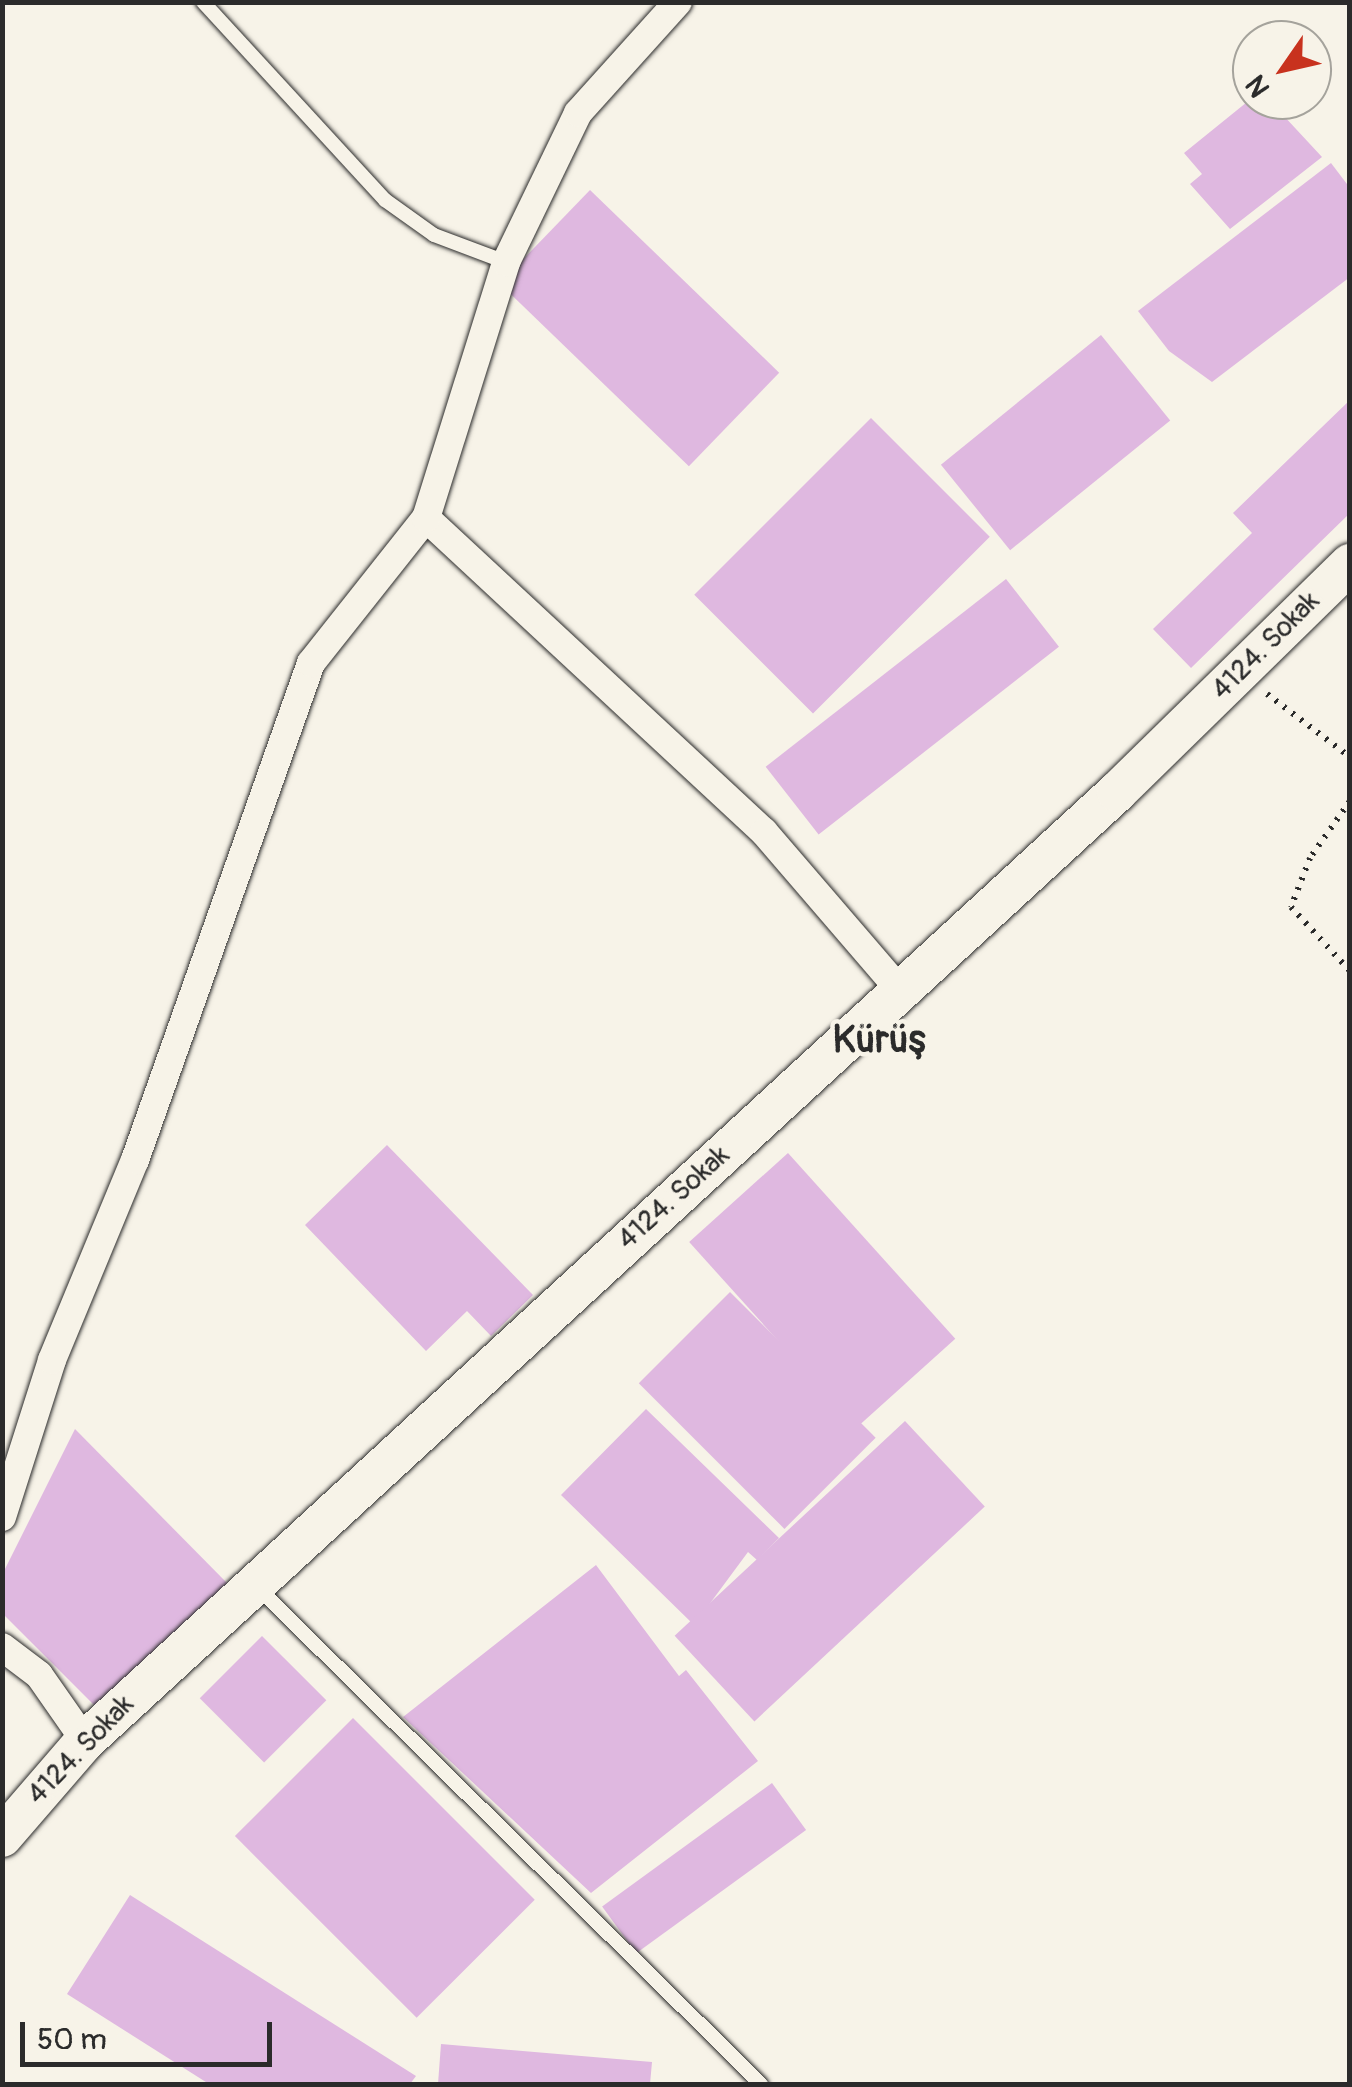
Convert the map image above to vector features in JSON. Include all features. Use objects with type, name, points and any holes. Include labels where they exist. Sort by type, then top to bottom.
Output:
[{"type":"street","points":[[2,1517],[52,1360],[135,1160],[311,663],[426,518],[506,262],[578,113],[678,2]]},
{"type":"street","points":[[426,518],[764,832],[901,991]]},
{"type":"street","name":"4124. Sokak","points":[[2,1837],[85,1741],[901,991],[1350,564]]},
{"type":"street","points":[[2,1647],[39,1675],[85,1741]]},
{"type":"lane","points":[[203,2],[385,200],[434,235],[506,262]]},
{"type":"lane","points":[[253,1583],[761,2084]]},
{"type":"path","points":[[1238,673],[1350,757]]},
{"type":"path","points":[[1350,800],[1291,907],[1350,971]]},
{"type":"building","points":[[1232,114],[1232,120],[1288,120],[1322,157],[1230,229],[1190,184],[1202,174],[1184,153]]},
{"type":"building","points":[[1331,163],[1350,188],[1350,277],[1212,382],[1169,351],[1138,311]]},
{"type":"building","points":[[590,190],[779,373],[689,466],[500,284]]},
{"type":"building","points":[[1101,335],[1170,420],[1010,550],[941,465]]},
{"type":"building","points":[[1350,400],[1350,513],[1191,668],[1153,629],[1252,533],[1233,513]]},
{"type":"building","points":[[871,418],[990,537],[813,714],[694,595]]},
{"type":"building","points":[[1006,579],[1059,647],[819,835],[766,767]]},
{"type":"building","points":[[387,1145],[533,1295],[491,1336],[467,1311],[426,1351],[305,1225]]},
{"type":"building","points":[[788,1153],[955,1339],[856,1428],[689,1242]]},
{"type":"building","points":[[730,1292],[876,1438],[784,1529],[639,1383]]},
{"type":"building","points":[[646,1409],[779,1538],[757,1560],[748,1552],[694,1625],[561,1495]]},
{"type":"building","points":[[905,1421],[985,1507],[754,1721],[675,1636]]},
{"type":"building","points":[[75,1429],[227,1583],[99,1710],[2,1613],[2,1575]]},
{"type":"building","points":[[596,1565],[679,1676],[686,1670],[758,1761],[591,1893],[403,1717]]},
{"type":"building","points":[[262,1636],[326,1700],[264,1763],[200,1698]]},
{"type":"building","points":[[353,1718],[535,1900],[417,2018],[235,1836]]},
{"type":"building","points":[[772,1783],[806,1830],[636,1953],[602,1906]]},
{"type":"building","points":[[130,1895],[416,2076],[410,2084],[209,2084],[67,1994]]},
{"type":"building","points":[[441,2044],[652,2062],[650,2084],[438,2084]]},
{"type":"district","name":"Kürüş","points":[[879,1041]]}]
